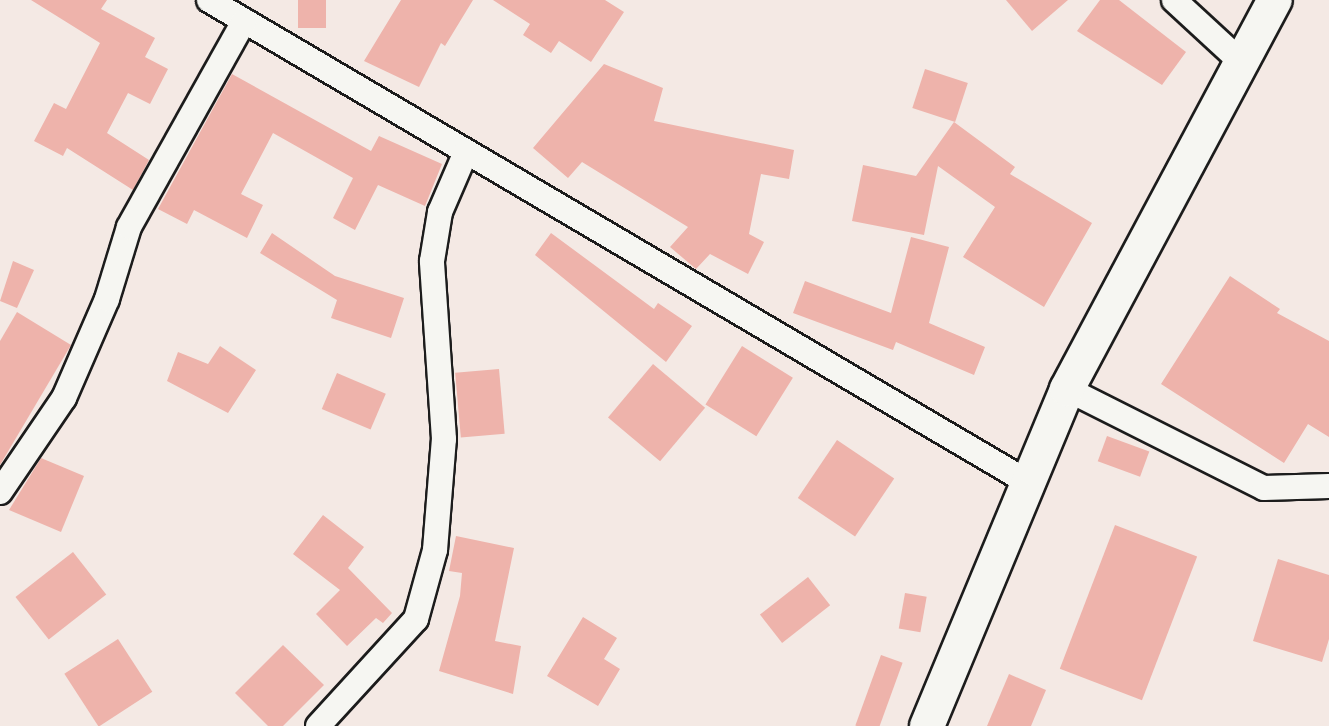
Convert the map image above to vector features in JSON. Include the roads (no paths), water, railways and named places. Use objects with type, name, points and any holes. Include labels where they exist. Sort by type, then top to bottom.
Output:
[{"type":"main road","points":[[927,726],[1026,481],[1067,389],[1275,0]]},
{"type":"street","points":[[209,0],[1026,481]]},
{"type":"street","points":[[1174,0],[1240,61]]},
{"type":"street","points":[[0,492],[64,398],[107,299],[129,227],[244,21]]},
{"type":"street","points":[[318,726],[416,619],[435,550],[444,439],[432,261],[440,212],[466,152]]},
{"type":"street","points":[[1067,389],[1264,488],[1329,486]]}]
